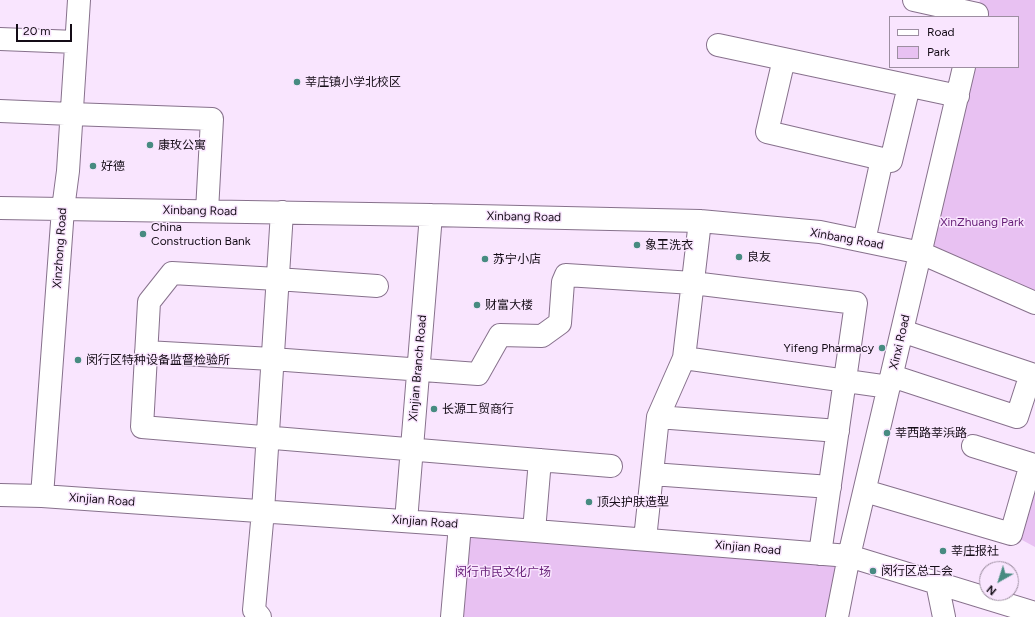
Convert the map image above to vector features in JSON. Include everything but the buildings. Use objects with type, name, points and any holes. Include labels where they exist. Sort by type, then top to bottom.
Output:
[{"type":"street","name":"Xinzhong Road","points":[[42,496],[62,209],[68,171],[79,0]]},
{"type":"street","points":[[914,0],[978,10]]},
{"type":"street","points":[[0,39],[76,42]]},
{"type":"street","points":[[718,45],[958,96]]},
{"type":"street","points":[[784,59],[767,132],[882,159],[892,161],[909,86]]},
{"type":"street","name":"Xinxi Road","points":[[837,617],[849,556],[964,68]]},
{"type":"street","points":[[0,110],[212,119],[207,211]]},
{"type":"street","points":[[864,241],[882,159]]},
{"type":"street","name":"Xinbang Road","points":[[0,208],[282,212],[700,221],[820,232],[921,253],[1035,303]]},
{"type":"street","points":[[260,617],[254,610],[282,212]]},
{"type":"street","name":"Xinjian Branch Road","points":[[406,521],[431,215]]},
{"type":"street","points":[[645,539],[658,417],[684,358],[700,221]]},
{"type":"street","points":[[377,286],[172,273],[149,302],[142,427],[610,466]]},
{"type":"street","points":[[146,352],[272,359],[478,374],[500,335],[542,336],[560,322],[563,282],[566,275],[692,282],[856,302],[820,554]]},
{"type":"street","points":[[684,358],[845,381],[890,382],[1017,417],[1031,374],[902,331]]},
{"type":"street","points":[[658,417],[838,431]]},
{"type":"street","points":[[865,491],[1011,534],[1031,464],[973,446]]},
{"type":"street","points":[[534,531],[540,460]]},
{"type":"street","points":[[652,474],[830,487]]},
{"type":"street","name":"Xinjian Road","points":[[0,495],[42,496],[460,524],[849,556],[1035,613]]},
{"type":"street","points":[[452,617],[460,524]]},
{"type":"street","points":[[937,583],[944,617]]},
{"type":"green space","name":"XinZhuang Park","points":[[980,0],[1035,0],[1035,303],[921,253],[964,68],[1019,68],[1019,16],[976,16]]},
{"type":"green space","points":[[1035,454],[1035,547],[1011,534]]},
{"type":"green space","name":"闵行市民文化广场","points":[[460,525],[849,556],[837,617],[452,617]]},
{"type":"place","name":"莘庄镇小学北校区","points":[[297,82]]},
{"type":"place","name":"康玫公寓","points":[[150,145]]},
{"type":"place","name":"好德","points":[[93,166]]},
{"type":"place","name":"China Construction Bank","points":[[143,234]]},
{"type":"place","name":"象王洗衣","points":[[637,245]]},
{"type":"place","name":"良友","points":[[739,257]]},
{"type":"place","name":"苏宁小店","points":[[485,259]]},
{"type":"place","name":"财富大楼","points":[[477,305]]},
{"type":"place","name":"Yifeng Pharmacy","points":[[882,348]]},
{"type":"place","name":"闵行区特种设备监督检验所","points":[[78,360]]},
{"type":"place","name":"长源工贸商行","points":[[434,409]]},
{"type":"place","name":"莘西路莘浜路","points":[[887,433]]},
{"type":"place","name":"顶尖护肤造型","points":[[589,502]]},
{"type":"place","name":"莘庄报社","points":[[943,551]]},
{"type":"place","name":"闵行区总工会","points":[[873,571]]}]
